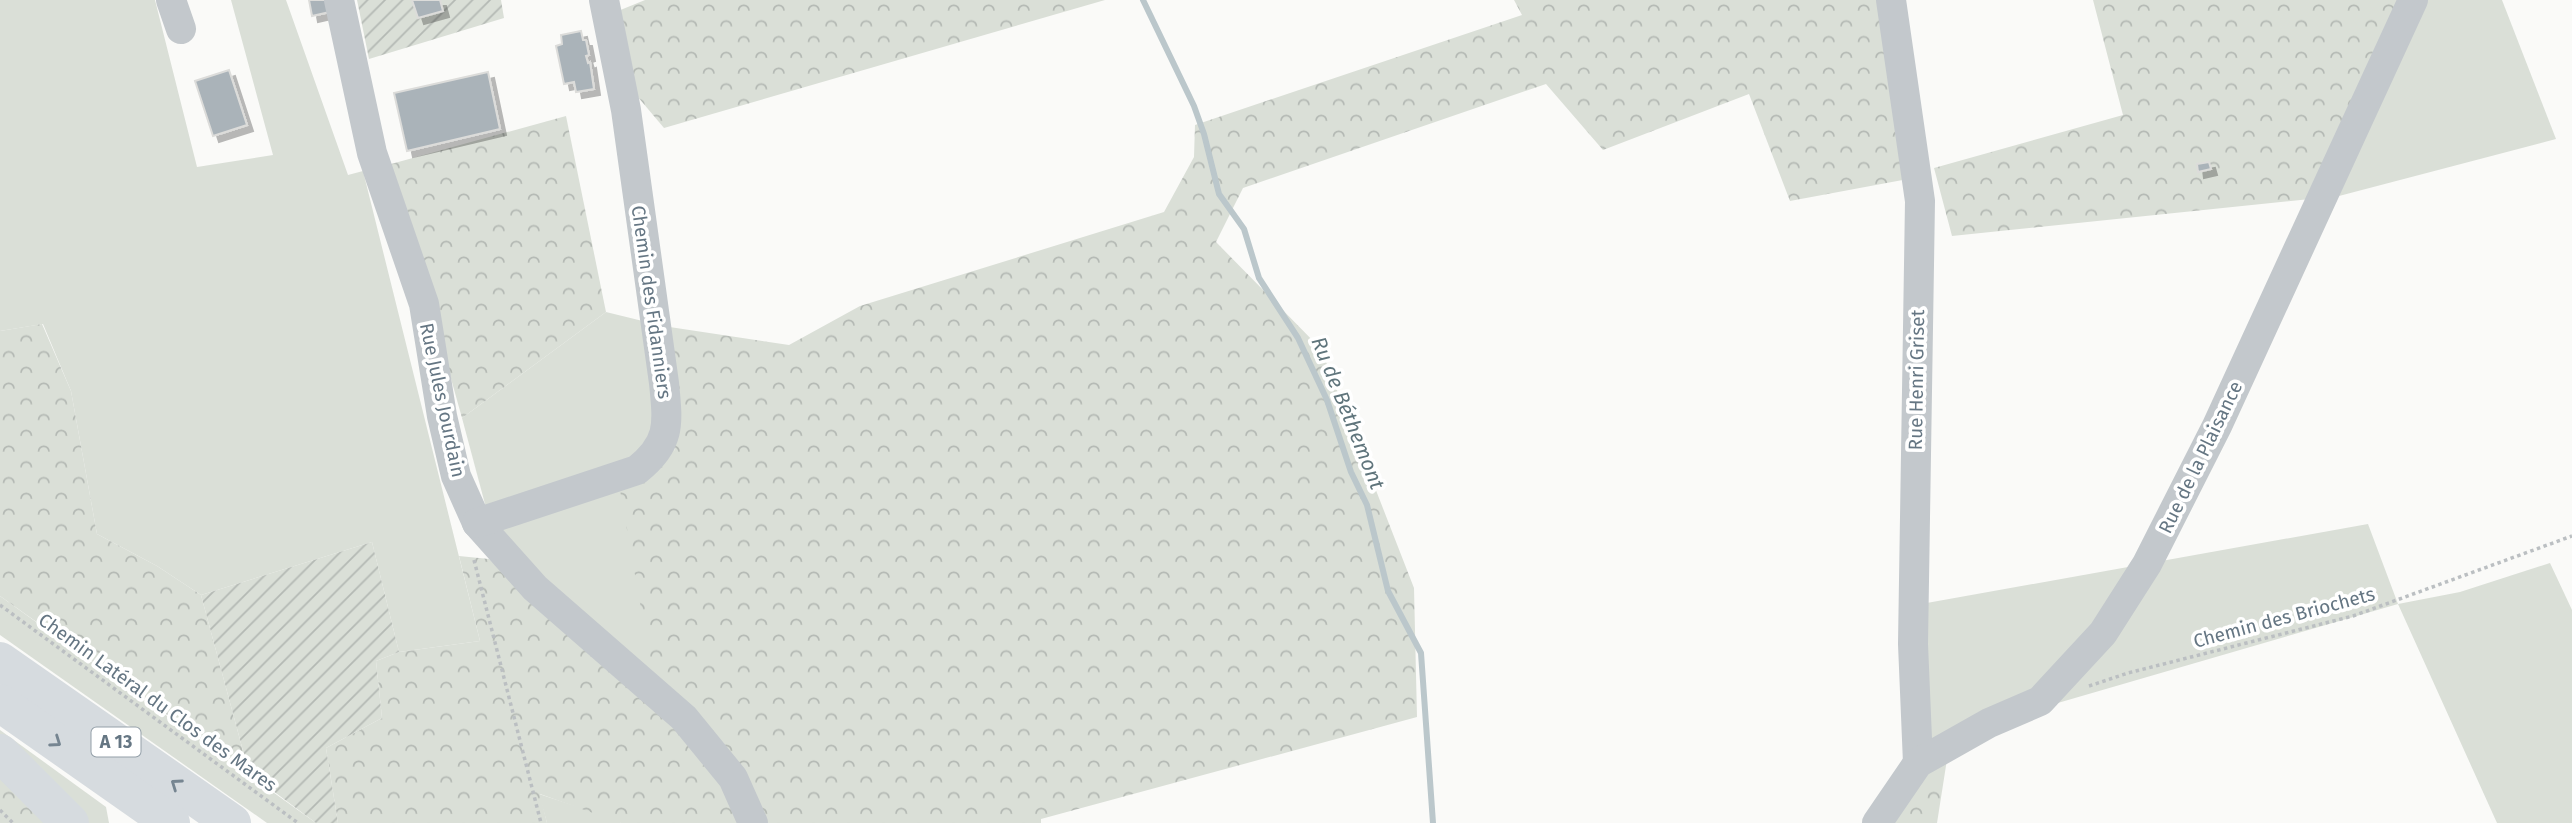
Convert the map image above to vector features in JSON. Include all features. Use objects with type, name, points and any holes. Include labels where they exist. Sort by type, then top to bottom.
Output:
[{"type":"highway","name":"A 13","points":[[0,661],[232,823]]},
{"type":"highway","name":"A 13","points":[[0,703],[171,823]]},
{"type":"highway","points":[[0,753],[70,823]]},
{"type":"street","points":[[171,0],[181,29]]},
{"type":"street","name":"Rue Jules Jourdain","points":[[339,0],[372,153],[424,304],[442,416],[456,476],[477,523],[536,589],[684,718],[733,778],[753,823]]},
{"type":"street","name":"Chemin des Fidanniers","points":[[477,523],[637,470],[651,459],[661,446],[667,417],[664,383],[626,110],[604,0]]},
{"type":"street","name":"Rue Henri Griset","points":[[1891,0],[1920,201],[1913,644],[1918,763]]},
{"type":"street","name":"Rue de la Plaisance","points":[[1877,823],[1918,763],[1989,723],[2040,701],[2104,632],[2147,564],[2217,426],[2413,0]]},
{"type":"path","points":[[477,523],[472,553],[541,823]]},
{"type":"path","name":"Chemin des Briochets","points":[[2040,701],[2128,673],[2353,616],[2572,536]]},
{"type":"path","name":"Chemin Latéral du Clos des Mares","points":[[0,604],[298,823]]},
{"type":"path","points":[[0,810],[13,823]]},
{"type":"green space","points":[[0,0],[155,0],[197,167],[273,155],[231,0],[286,0],[348,175],[363,171],[480,641],[399,652],[372,542],[201,595],[157,566],[97,534],[71,391],[43,324],[0,331]]},
{"type":"green space","points":[[357,0],[412,0],[418,18],[443,11],[440,0],[501,0],[504,18],[369,59]]},
{"type":"green space","points":[[645,0],[1105,0],[664,128],[632,90],[618,11]]},
{"type":"green space","points":[[1514,0],[1897,0],[1908,179],[1790,201],[1749,94],[1603,150],[1546,84],[1243,188],[1216,242],[1321,349],[1414,588],[1417,717],[1041,819],[1041,823],[621,823],[540,794],[547,823],[338,823],[326,748],[382,718],[376,661],[399,652],[480,641],[459,556],[489,559],[659,711],[617,473],[675,451],[663,326],[789,345],[860,306],[1164,212],[1194,157],[1195,125],[1522,15]]},
{"type":"green space","points":[[2093,0],[2421,0],[2339,196],[1952,236],[1934,168],[2123,115]]},
{"type":"green space","points":[[2421,0],[2502,0],[2556,139],[2339,196]]},
{"type":"green space","points":[[566,116],[606,312],[462,418],[391,164]]},
{"type":"green space","points":[[606,312],[663,326],[675,452],[659,712],[489,519],[462,418]]},
{"type":"green space","points":[[42,324],[71,391],[97,534],[157,566],[201,595],[249,773],[0,596],[0,331]]},
{"type":"green space","points":[[2368,524],[2398,604],[1951,734],[1911,756],[1910,606]]},
{"type":"green space","points":[[372,542],[399,652],[376,661],[382,718],[326,748],[338,823],[316,823],[249,773],[201,595]]},
{"type":"green space","points":[[2550,563],[2572,610],[2572,823],[2497,823],[2398,604],[2460,592]]},
{"type":"green space","points":[[0,596],[316,823],[267,823],[0,635]]},
{"type":"green space","points":[[0,730],[106,807],[109,823],[86,823],[0,736]]},
{"type":"green space","points":[[1951,734],[1937,823],[1864,823]]},
{"type":"green space","points":[[0,769],[56,823],[0,823]]},
{"type":"green space","points":[[539,794],[618,820],[621,823],[547,823]]},
{"type":"building","points":[[309,0],[331,0],[334,11],[312,16]]},
{"type":"building","points":[[412,0],[440,0],[443,11],[418,18]]},
{"type":"building","points":[[581,31],[583,40],[586,40],[589,55],[586,56],[588,63],[590,62],[594,89],[576,92],[574,82],[564,84],[556,46],[562,44],[561,35]]},
{"type":"building","points":[[229,70],[247,125],[213,136],[195,81]]},
{"type":"building","points":[[488,72],[500,129],[407,151],[394,93]]},
{"type":"building","points":[[2209,162],[2211,169],[2198,172],[2197,164]]},
{"type":"waterway","name":"Ru de Béthemont","points":[[1143,0],[1194,106],[1219,194],[1244,229],[1259,278],[1298,338],[1327,400],[1351,472],[1367,505],[1388,591],[1421,653],[1433,823]]}]
